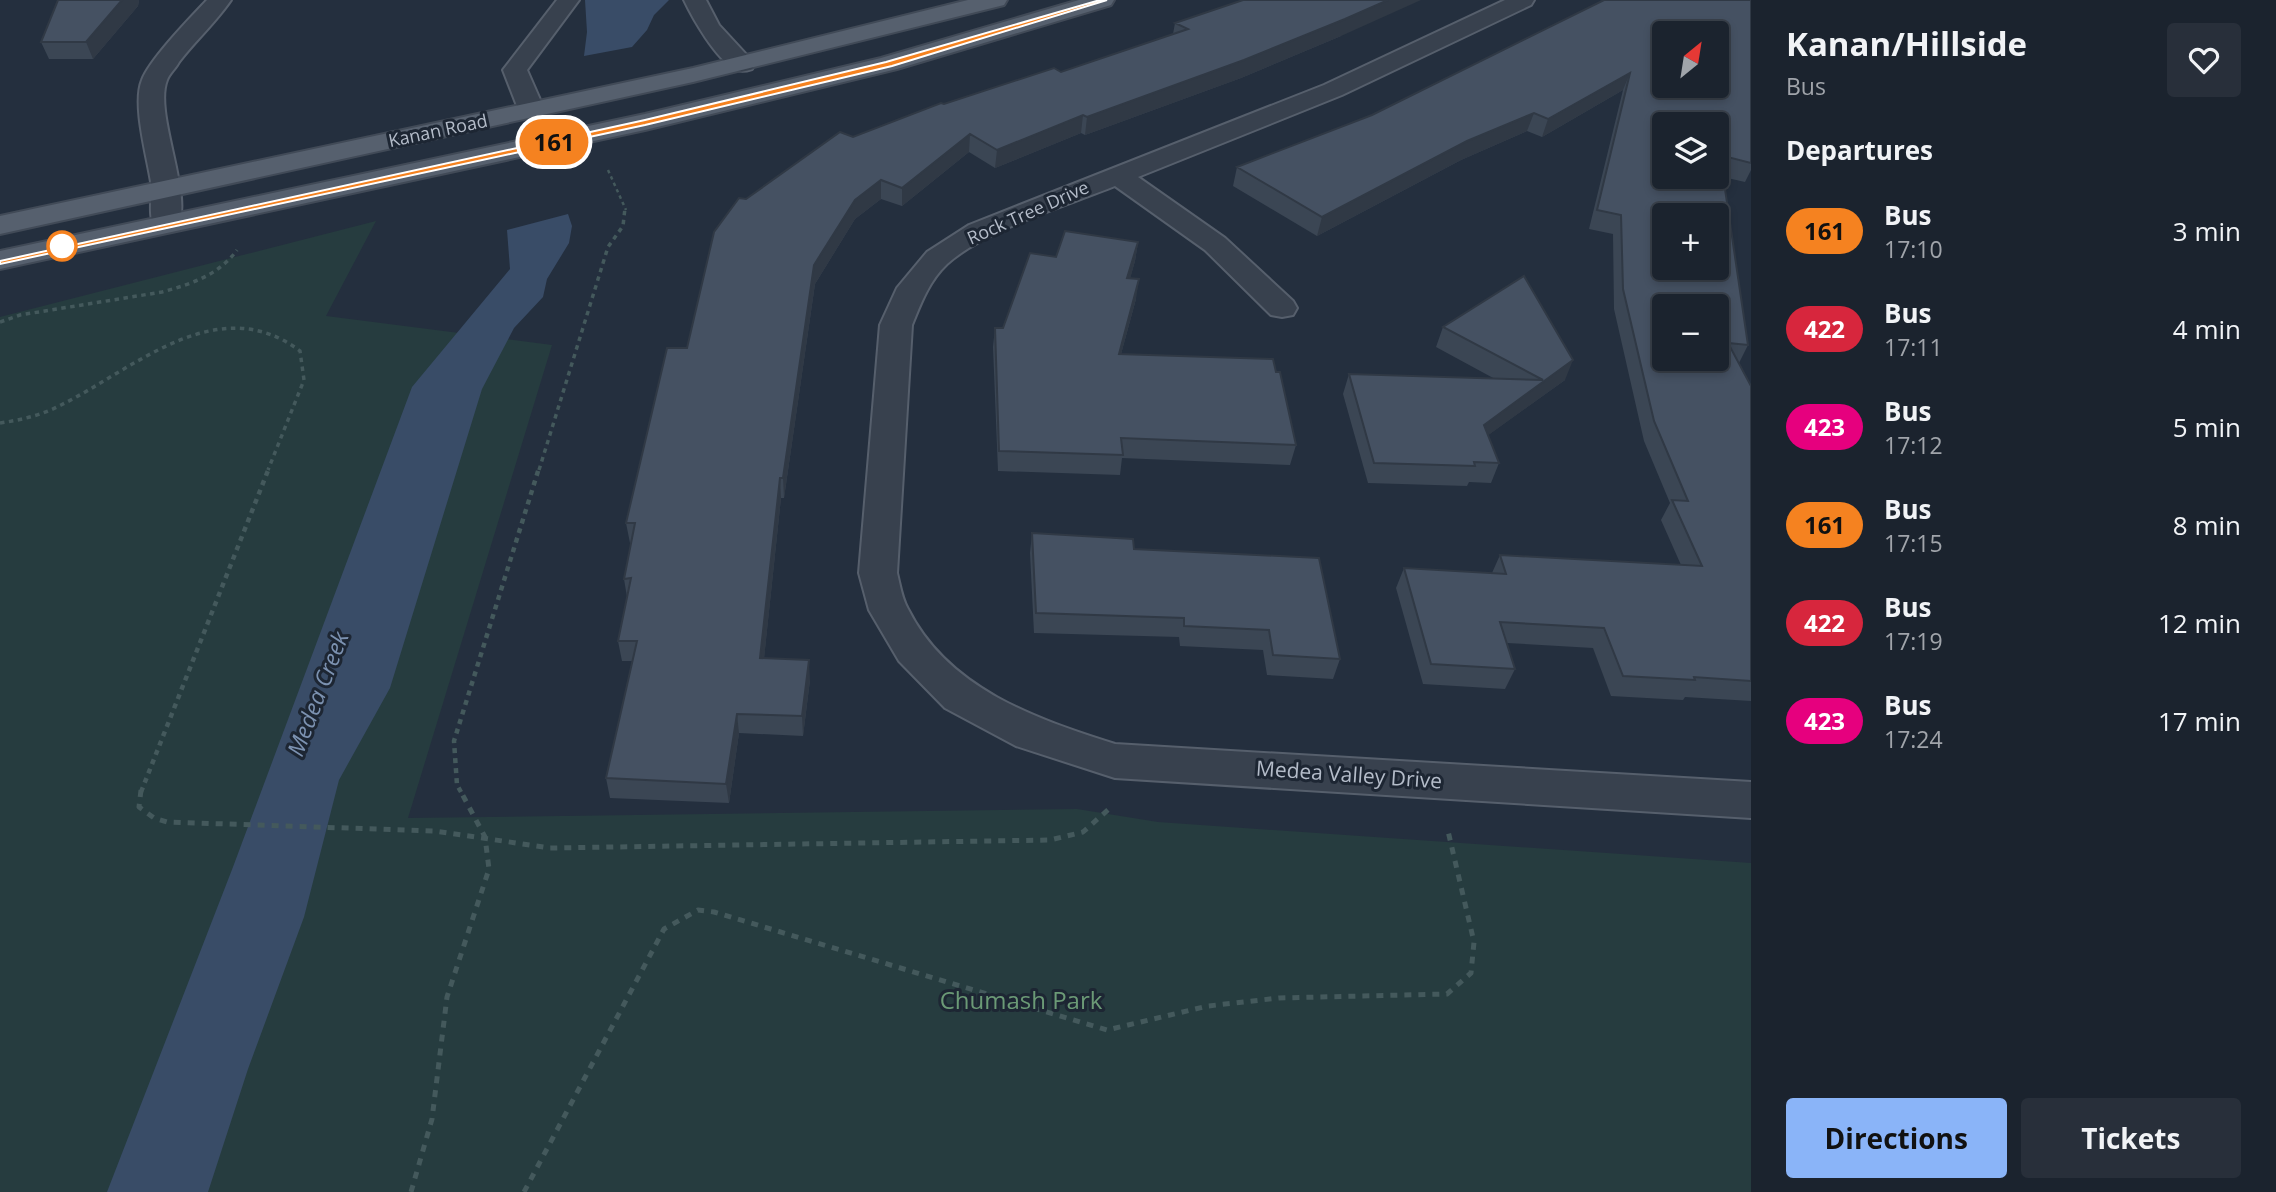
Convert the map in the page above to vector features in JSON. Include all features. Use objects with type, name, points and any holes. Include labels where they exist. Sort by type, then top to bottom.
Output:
[{"type":"main road","name":"Kanan Road","points":[[0,225],[743,64],[996,0]]},
{"type":"main road","name":"Kanan Road","points":[[0,260],[645,122],[888,64],[1081,3]]},
{"type":"street","points":[[166,223],[166,190],[152,105],[154,80],[186,37],[220,0]]},
{"type":"street","points":[[532,111],[514,70],[528,47],[557,17],[568,0]]},
{"type":"street","points":[[695,0],[709,28],[743,64]]},
{"type":"street","name":"Rock Tree Drive","points":[[960,697],[914,650],[888,610],[878,572],[896,324],[912,288],[937,258],[979,231],[1333,90],[1523,0]]},
{"type":"street","points":[[1117,175],[1215,244],[1283,308]]},
{"type":"street","name":"Medea Valley Drive","points":[[960,697],[1031,734],[1115,761],[1751,800]]},
{"type":"path","points":[[411,1192],[432,1119],[447,997],[489,869],[485,837],[457,785],[454,741],[608,247],[624,230],[626,207],[606,167]]},
{"type":"path","points":[[0,322],[20,315],[181,287],[208,276],[229,262],[237,253],[240,239]]},
{"type":"path","points":[[0,423],[41,414],[64,405],[146,353],[203,331],[250,328],[282,336],[300,351],[304,380],[142,784],[139,807],[154,818],[167,822],[435,831],[550,848],[1050,840],[1083,832],[1111,807]]},
{"type":"path","points":[[524,1192],[664,929],[698,910],[714,912],[1107,1030],[1208,1006],[1279,998],[1447,995],[1471,973],[1474,942],[1448,831]]},
{"type":"green space","name":"Chumash Park","points":[[376,221],[326,316],[552,345],[408,818],[1077,809],[1158,822],[1751,863],[1751,1192],[0,1192],[0,317]]},
{"type":"water","points":[[585,0],[669,0],[654,15],[647,30],[632,47],[584,56],[587,32]]},
{"type":"water","name":"Medea Creek","points":[[568,214],[572,226],[569,243],[547,279],[543,297],[514,328],[482,389],[390,688],[339,780],[304,917],[248,1069],[208,1192],[107,1192],[233,867],[412,387],[510,269],[507,230]]},
{"type":"building","points":[[58,0],[122,0],[86,42],[41,42]]},
{"type":"building","points":[[1243,0],[1388,0],[1244,60],[1087,117],[1083,115],[997,150],[970,134],[902,188],[881,180],[855,200],[814,265],[783,478],[780,478],[760,658],[809,660],[802,716],[737,714],[726,784],[606,778],[637,641],[618,641],[631,578],[624,579],[635,523],[626,523],[667,348],[687,348],[714,232],[739,198],[746,199],[840,132],[853,137],[941,103],[1054,68],[1061,72],[1188,29],[1175,23]]},
{"type":"building","points":[[1604,0],[1751,0],[1751,163],[1729,157],[1729,112],[1652,112],[1652,189],[1725,189],[1727,203],[1652,203],[1652,280],[1729,280],[1729,216],[1748,345],[1729,343],[1729,294],[1652,294],[1652,371],[1729,371],[1729,345],[1751,386],[1751,681],[1623,676],[1604,628],[1500,622],[1515,669],[1431,664],[1404,568],[1506,574],[1500,555],[1702,566],[1672,500],[1688,501],[1654,421],[1623,289],[1621,215],[1597,210],[1630,73],[1548,119],[1534,113],[1467,141],[1322,217],[1237,167],[1372,115]]},
{"type":"building","points":[[1065,231],[1138,242],[1127,278],[1139,279],[1119,354],[1273,359],[1276,372],[1280,372],[1296,445],[1121,438],[1123,455],[999,451],[995,328],[1003,328],[1030,253],[1056,257]]},
{"type":"building","points":[[1524,276],[1573,360],[1484,425],[1499,463],[1474,462],[1475,466],[1374,463],[1349,374],[1543,380],[1443,327]]},
{"type":"building","points":[[1032,533],[1133,539],[1134,549],[1319,558],[1340,659],[1273,655],[1269,630],[1184,626],[1184,618],[1036,613]]},
{"type":"bus line","name":"161","points":[[0,261],[166,223],[645,122],[888,64],[1103,0]]}]
